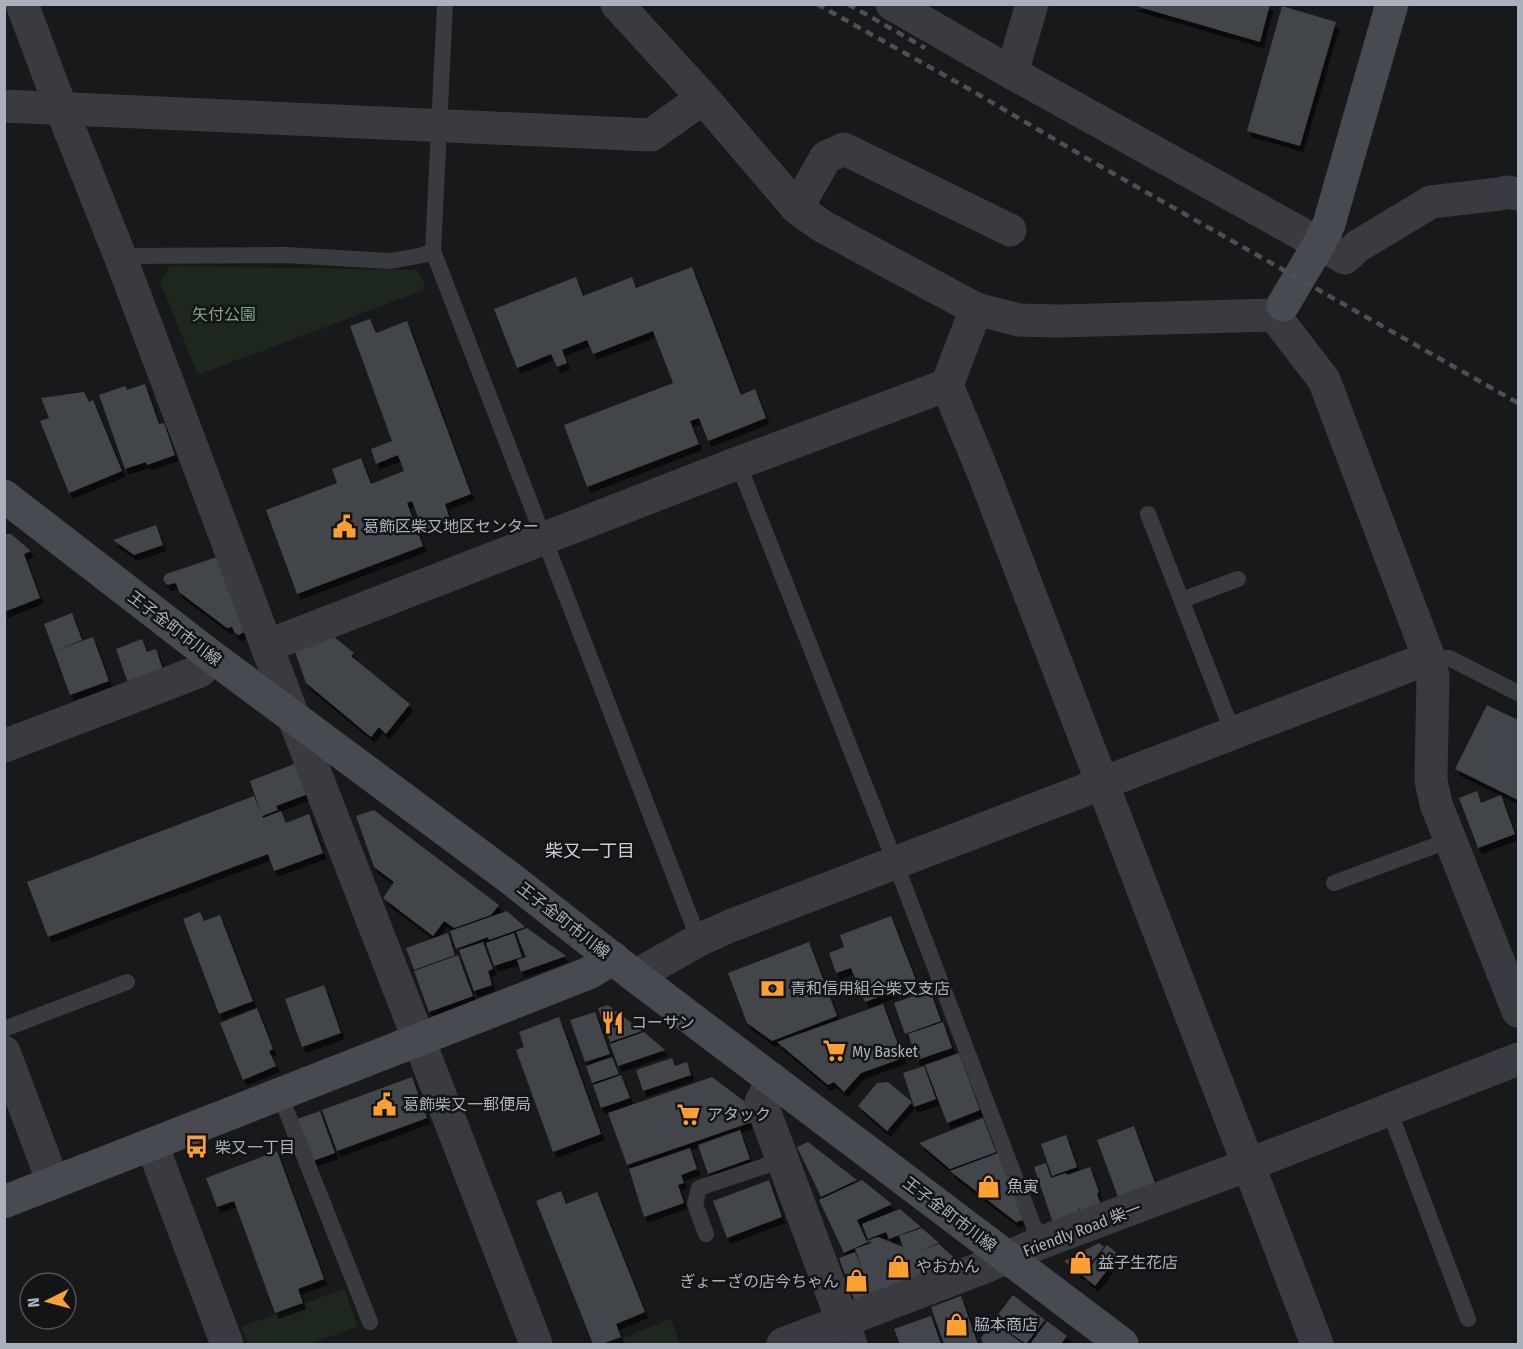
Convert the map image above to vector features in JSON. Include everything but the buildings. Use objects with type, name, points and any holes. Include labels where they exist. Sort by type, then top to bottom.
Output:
[{"type":"main road","points":[[1279,310],[1329,224],[1392,4]]},
{"type":"main road","name":"王子金町市川線","points":[[4,496],[1122,1344]]},
{"type":"main road","points":[[4,1202],[589,973],[624,967]]},
{"type":"street","points":[[22,4],[120,256],[293,716],[536,1344]]},
{"type":"street","points":[[617,4],[703,98],[797,208],[822,226],[976,309],[1019,320],[1059,321],[1279,310],[1324,380],[1429,657],[1433,676],[1431,780],[1436,804],[1518,1011]]},
{"type":"street","points":[[892,4],[1012,74],[1345,258],[1358,246],[1431,202],[1507,192],[1518,194]]},
{"type":"street","points":[[1012,74],[1032,4]]},
{"type":"street","points":[[4,106],[651,135],[703,98]]},
{"type":"street","points":[[797,208],[826,158],[844,150],[1010,231]]},
{"type":"street","points":[[976,309],[947,385],[985,477],[1317,1344]]},
{"type":"street","points":[[267,646],[738,463],[947,385]]},
{"type":"street","points":[[4,746],[200,671],[212,656]]},
{"type":"street","points":[[624,967],[1429,657]]},
{"type":"street","points":[[4,1052],[53,1182]]},
{"type":"street","name":"Friendly Road 柴一","points":[[783,1344],[847,1333],[1040,1243],[1248,1165],[1518,1059]]},
{"type":"street","points":[[772,1080],[761,1102],[847,1333]]},
{"type":"street","points":[[152,1145],[227,1344]]},
{"type":"lane","points":[[445,4],[433,251],[699,940]]},
{"type":"lane","points":[[120,256],[286,255],[390,261],[433,251]]},
{"type":"lane","points":[[738,463],[896,862],[1040,1243]]},
{"type":"lane","points":[[1148,514],[1233,733]]},
{"type":"lane","points":[[1182,600],[1238,579]]},
{"type":"lane","points":[[1429,657],[1449,658],[1518,693]]},
{"type":"lane","points":[[1334,884],[1450,840]]},
{"type":"lane","points":[[4,1029],[127,982]]},
{"type":"lane","points":[[280,1095],[370,1322]]},
{"type":"lane","points":[[1389,1110],[1468,1319]]},
{"type":"lane","points":[[706,1234],[695,1204],[699,1188],[782,1160]]},
{"type":"green space","name":"矢付公園","points":[[170,266],[418,270],[426,289],[198,375],[160,282]]},
{"type":"green space","points":[[344,1289],[358,1326],[310,1344],[248,1344],[241,1327]]},
{"type":"green space","points":[[671,1319],[680,1344],[606,1344]]},
{"type":"railway","points":[[817,4],[1518,403]]},
{"type":"railway","points":[[848,4],[925,48]]},
{"type":"place","name":"葛飾区柴又地区センター","points":[[345,526]]},
{"type":"place","name":"青和信用組合柴又支店","points":[[772,988]]},
{"type":"place","name":"コーサン","points":[[613,1022]]},
{"type":"place","name":"My Basket","points":[[834,1051]]},
{"type":"place","name":"葛飾柴又一郵便局","points":[[385,1104]]},
{"type":"place","name":"アタック","points":[[689,1114]]},
{"type":"place","name":"柴又一丁目","points":[[197,1147]]},
{"type":"place","name":"魚寅","points":[[989,1186]]},
{"type":"place","name":"益子生花店","points":[[1080,1262]]},
{"type":"place","name":"やおかん","points":[[898,1266]]},
{"type":"place","name":"ぎょーざの店今ちゃん","points":[[857,1281]]},
{"type":"place","name":"脇本商店","points":[[956,1324]]},
{"type":"district","name":"柴又一丁目","points":[[590,851]]}]
